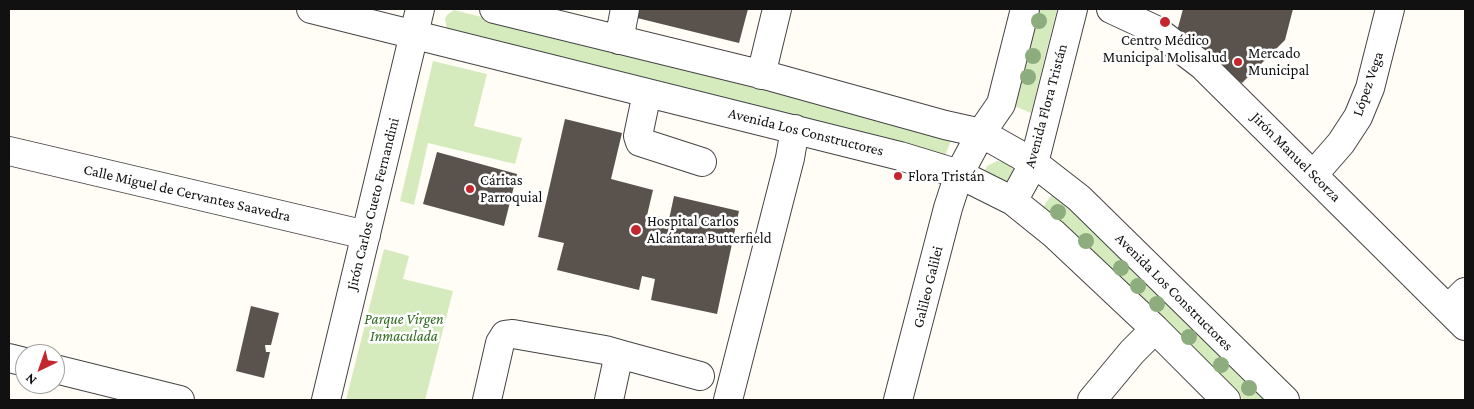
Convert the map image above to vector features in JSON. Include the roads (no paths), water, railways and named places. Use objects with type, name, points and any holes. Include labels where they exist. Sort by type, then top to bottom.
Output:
[{"type":"street","name":"Avenida Los Constructores","points":[[311,9],[417,22],[647,93],[900,156],[959,174],[1013,201],[1054,234],[1155,329],[1226,400]]},
{"type":"street","name":"Avenida Los Constructores","points":[[494,9],[761,75],[981,133],[1034,163],[1079,198],[1285,400]]},
{"type":"street","points":[[619,40],[625,9]]},
{"type":"street","points":[[761,75],[777,9]]},
{"type":"street","points":[[959,174],[981,133],[1001,104],[1025,9]]},
{"type":"street","name":"Avenida Flora Tristán","points":[[1013,201],[1034,163],[1073,9]]},
{"type":"street","name":"Jirón Manuel Scorza","points":[[1111,9],[1156,30],[1203,66],[1314,174],[1460,309]]},
{"type":"street","name":"López Vega","points":[[1314,174],[1341,143],[1358,117],[1365,102],[1377,65],[1390,9]]},
{"type":"street","name":"Jirón Carlos Cueto Fernandini","points":[[326,400],[417,22]]},
{"type":"street","points":[[647,93],[638,136],[640,142],[702,162]]},
{"type":"street","points":[[728,400],[790,158],[795,129]]},
{"type":"street","name":"Calle Miguel de Cervantes Saavedra","points":[[9,151],[366,235]]},
{"type":"street","name":"Galileo Galilei","points":[[898,400],[948,208],[959,174]]},
{"type":"street","points":[[1092,400],[1132,352],[1155,329]]},
{"type":"street","points":[[487,400],[500,343],[505,335],[513,334],[605,350],[700,376]]},
{"type":"street","points":[[609,400],[620,354]]},
{"type":"street","points":[[65,372],[128,394],[180,400]]},
{"type":"place","name":"Centro Médico Municipal Molisalud","points":[[1165,22]]},
{"type":"place","name":"Mercado Municipal","points":[[1238,62]]},
{"type":"place","name":"Flora Tristán","points":[[898,176]]},
{"type":"place","name":"Cáritas Parroquial","points":[[470,189]]},
{"type":"place","name":"Hospital Carlos Alcántara Butterfield","points":[[636,230]]},
{"type":"park label","name":"Parque Virgen Inmaculada","points":[[404,328]]}]
